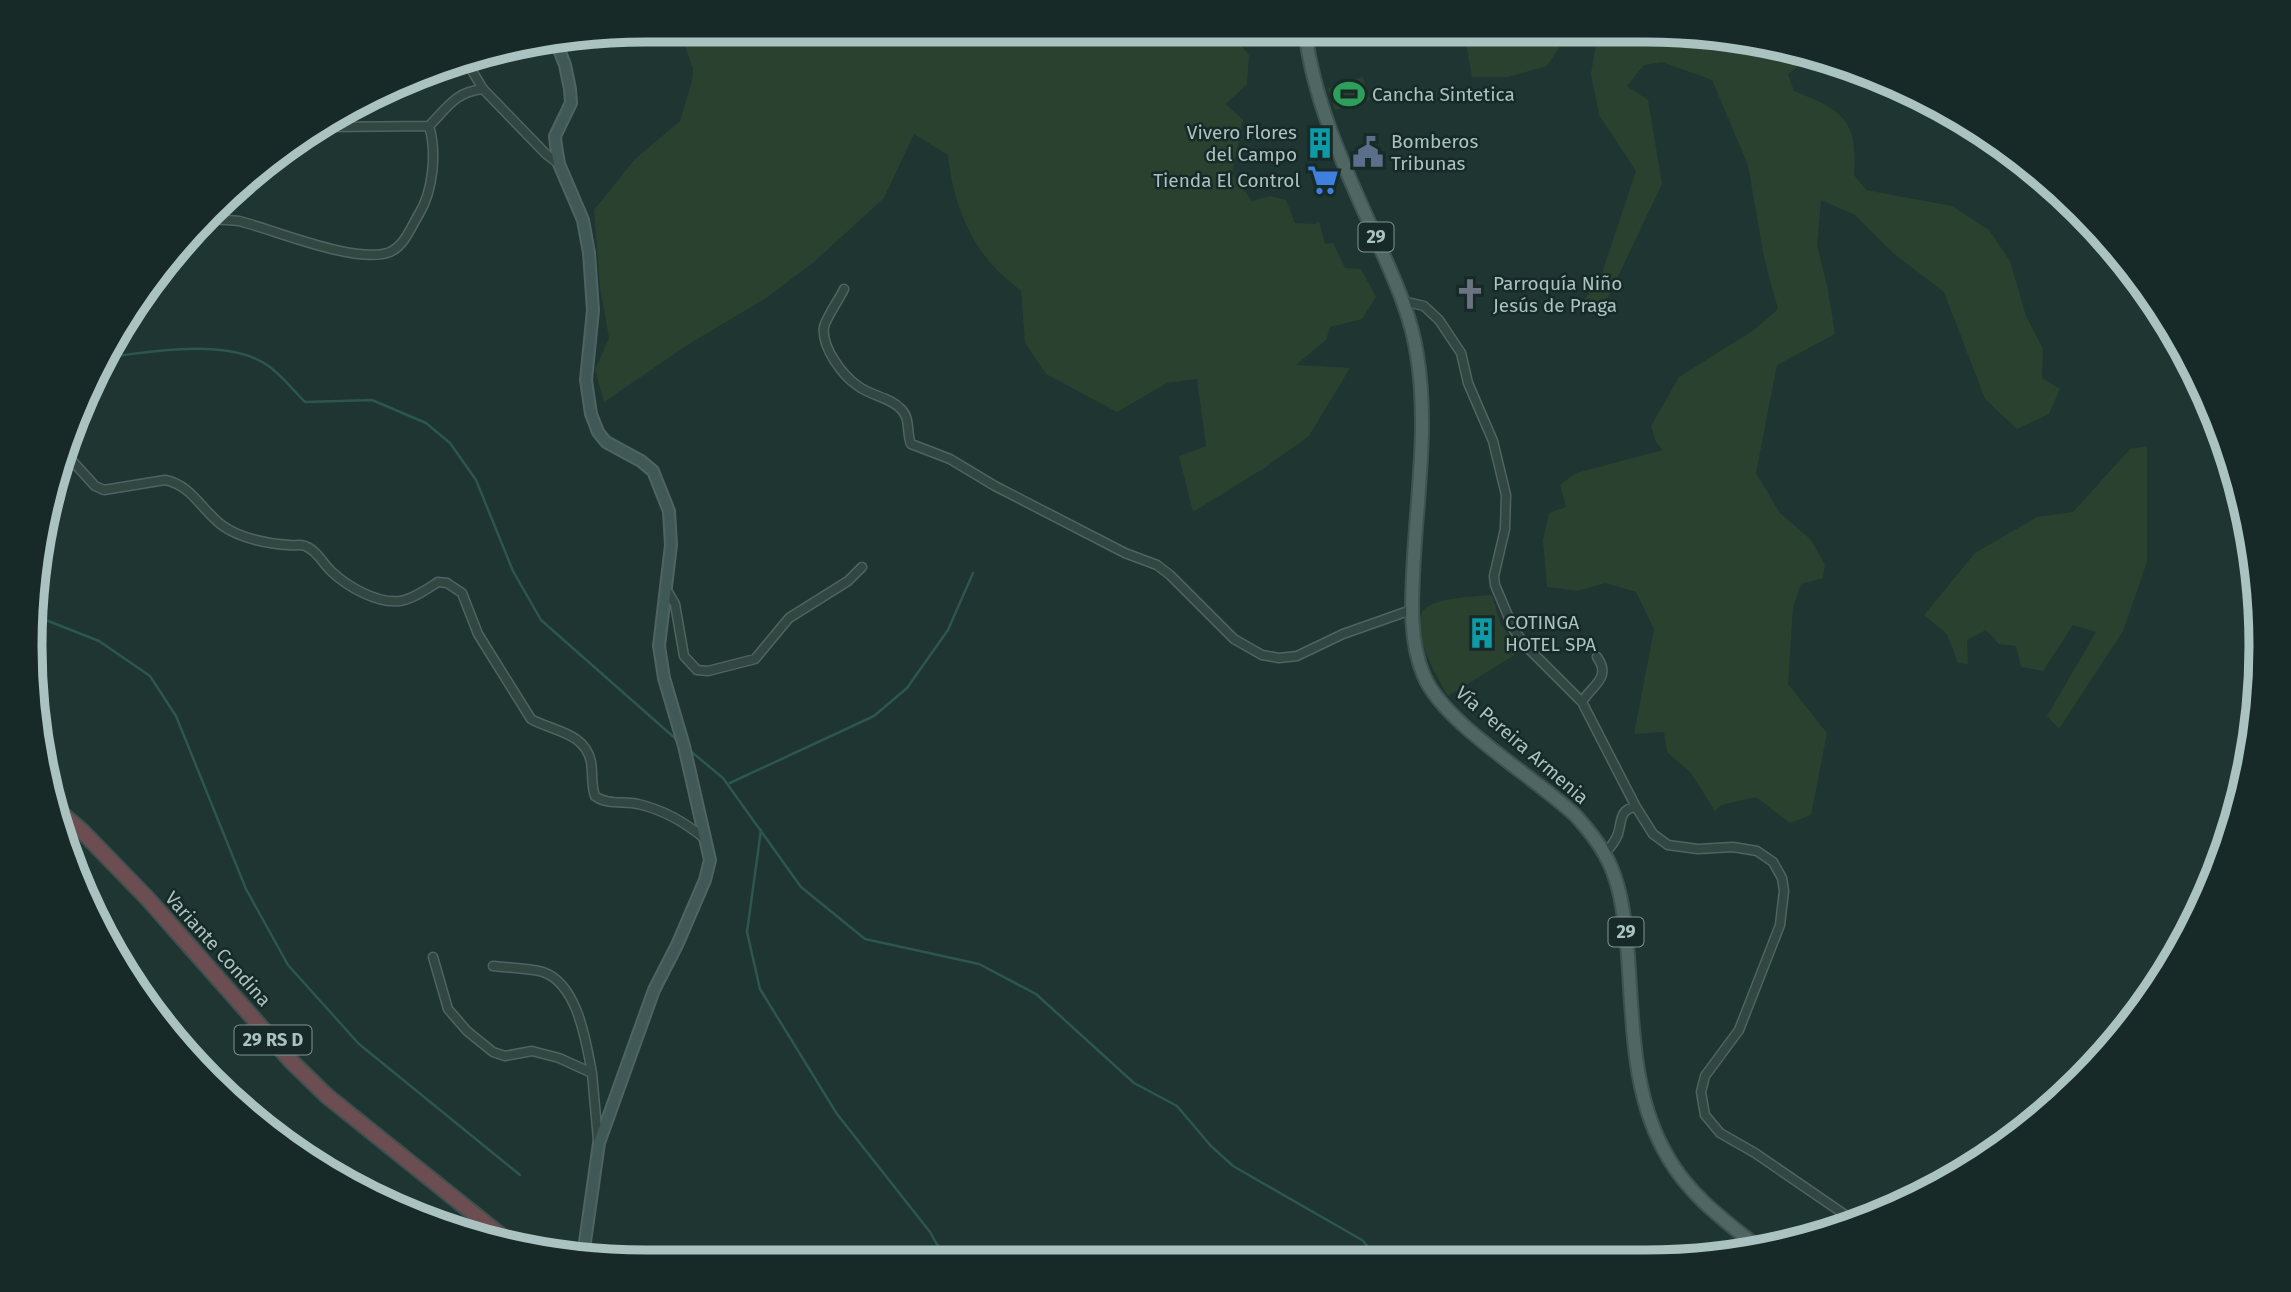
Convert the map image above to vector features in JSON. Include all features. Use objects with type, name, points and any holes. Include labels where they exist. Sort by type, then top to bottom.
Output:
[{"type":"highway","name":"Variante Condina","points":[[68,819],[148,899],[291,1060],[327,1096],[494,1230]]},
{"type":"main road","name":"Vía Pereira Armenia","points":[[1307,42],[1321,106],[1402,301],[1417,354],[1422,403],[1411,610],[1419,665],[1436,696],[1466,726],[1565,805],[1584,824],[1604,854],[1616,879],[1623,908],[1638,1067],[1650,1119],[1670,1161],[1690,1189],[1750,1240]]},
{"type":"street","points":[[559,48],[565,65],[570,96],[570,103],[555,136],[559,164],[583,220],[589,253],[593,310],[586,380],[591,414],[598,432],[606,442],[642,461],[653,471],[669,511],[671,545],[659,646],[710,860],[705,880],[654,990],[598,1143]]},
{"type":"street","points":[[471,69],[483,89],[559,164]]},
{"type":"street","points":[[338,127],[429,126],[458,95],[468,90],[483,89]]},
{"type":"street","points":[[219,220],[238,221],[345,252],[390,252],[402,244],[425,205],[432,168],[433,137],[429,126]]},
{"type":"street","points":[[844,289],[824,327],[828,349],[839,368],[858,387],[901,408],[908,418],[908,437],[911,444],[950,459],[995,486],[1125,553],[1157,565],[1234,639],[1250,649],[1279,658],[1297,656],[1342,634],[1411,610]]},
{"type":"street","points":[[1402,301],[1424,306],[1439,320],[1461,353],[1468,383],[1493,441],[1506,495],[1505,529],[1494,576],[1495,585],[1514,630],[1528,648],[1582,702],[1636,807],[1653,834],[1668,845],[1757,851],[1773,862],[1782,878],[1784,891],[1780,925],[1739,1030],[1705,1076],[1701,1091],[1705,1115],[1720,1133],[1755,1153],[1846,1215]]},
{"type":"street","points":[[72,460],[95,486],[104,490],[166,480],[185,486],[213,519],[225,528],[265,541],[305,546],[349,586],[372,595],[398,601],[438,582],[455,587],[466,601],[478,634],[531,719],[577,739],[585,749],[591,760],[596,796],[603,801],[649,807],[683,821],[707,841]]},
{"type":"street","points":[[665,587],[675,604],[684,656],[697,670],[708,671],[755,659],[789,618],[848,581],[862,566]]},
{"type":"street","points":[[1582,702],[1602,678],[1604,671],[1597,657]]},
{"type":"street","points":[[1604,854],[1614,843],[1625,810],[1636,807]]},
{"type":"street","points":[[433,957],[448,1009],[467,1031],[493,1052],[505,1056],[531,1051],[559,1058],[592,1073]]},
{"type":"street","points":[[493,966],[544,973],[565,988],[583,1028],[592,1073],[598,1143],[584,1247]]},
{"type":"green space","points":[[1238,42],[1249,55],[1247,84],[1226,104],[1243,120],[1232,174],[1252,201],[1270,196],[1286,200],[1295,223],[1315,224],[1319,221],[1325,244],[1333,243],[1345,268],[1361,269],[1376,297],[1362,319],[1330,327],[1326,340],[1296,365],[1350,368],[1309,436],[1266,467],[1193,512],[1179,456],[1206,446],[1197,379],[1167,383],[1117,412],[1046,374],[1025,343],[1021,291],[986,257],[969,231],[957,201],[948,155],[914,134],[884,198],[814,262],[766,298],[689,344],[604,402],[595,370],[609,338],[600,287],[594,210],[635,159],[680,121],[693,69],[684,43]]},
{"type":"green space","points":[[1563,42],[1547,66],[1508,77],[1472,77],[1466,43]]},
{"type":"green space","points":[[1596,42],[1685,43],[1724,47],[1802,63],[1788,74],[1794,91],[1825,104],[1844,119],[1853,141],[1854,175],[1866,190],[1952,206],[1989,230],[2010,261],[2026,316],[2043,349],[2042,378],[2060,389],[2049,414],[2017,429],[1985,399],[1944,292],[1893,253],[1855,215],[1821,200],[1817,245],[1835,334],[1777,365],[1756,473],[1780,513],[1810,539],[1825,564],[1823,578],[1801,584],[1793,607],[1788,684],[1827,733],[1811,815],[1790,823],[1756,797],[1721,805],[1715,811],[1690,772],[1667,752],[1664,732],[1634,734],[1654,629],[1636,592],[1605,583],[1578,591],[1547,587],[1543,540],[1549,513],[1566,507],[1560,485],[1576,473],[1663,450],[1656,442],[1651,426],[1679,377],[1754,330],[1778,309],[1764,258],[1748,165],[1712,80],[1662,62],[1644,65],[1627,86],[1648,100],[1662,184],[1603,308],[1580,306],[1601,276],[1636,171],[1599,115],[1591,74]]},
{"type":"green space","name":"Cancha Sintetica","points":[[1363,77],[1370,100],[1335,110],[1328,88]]},
{"type":"green space","points":[[2147,446],[2147,562],[2123,631],[2059,729],[2047,716],[2096,632],[2073,625],[2043,671],[2021,667],[2016,646],[1999,644],[1986,630],[1967,640],[1968,664],[1958,663],[1947,634],[1924,615],[1975,553],[2037,517],[2073,512],[2130,449]]},
{"type":"green space","points":[[1492,595],[1501,625],[1521,651],[1448,696],[1425,651],[1419,625],[1421,614],[1427,607],[1440,601]]},
{"type":"waterway","points":[[116,356],[192,349],[235,352],[270,367],[305,402],[372,400],[426,423],[450,443],[476,480],[513,571],[541,620],[677,740]]},
{"type":"waterway","points":[[730,783],[874,716],[907,688],[948,630],[973,573]]},
{"type":"waterway","points":[[43,619],[99,641],[150,676],[176,716],[246,889],[288,965],[359,1044],[520,1175]]},
{"type":"waterway","points":[[688,749],[723,778],[801,887],[865,939],[979,964],[1036,994],[1134,1083],[1177,1106],[1211,1146],[1233,1166],[1362,1240],[1371,1250]]},
{"type":"waterway","points":[[761,830],[747,932],[760,989],[837,1114],[930,1232],[940,1250]]},
{"type":"place","name":"Cancha Sintetica","points":[[1349,94]]},
{"type":"place","name":"Vivero Flores del Campo","points":[[1320,143]]},
{"type":"place","name":"Bomberos Tribunas","points":[[1368,152]]},
{"type":"place","name":"Tienda El Control","points":[[1323,180]]},
{"type":"place","name":"Parroquía Niño Jesús de Praga","points":[[1470,294]]},
{"type":"place","name":"COTINGA HOTEL SPA","points":[[1482,633]]}]
